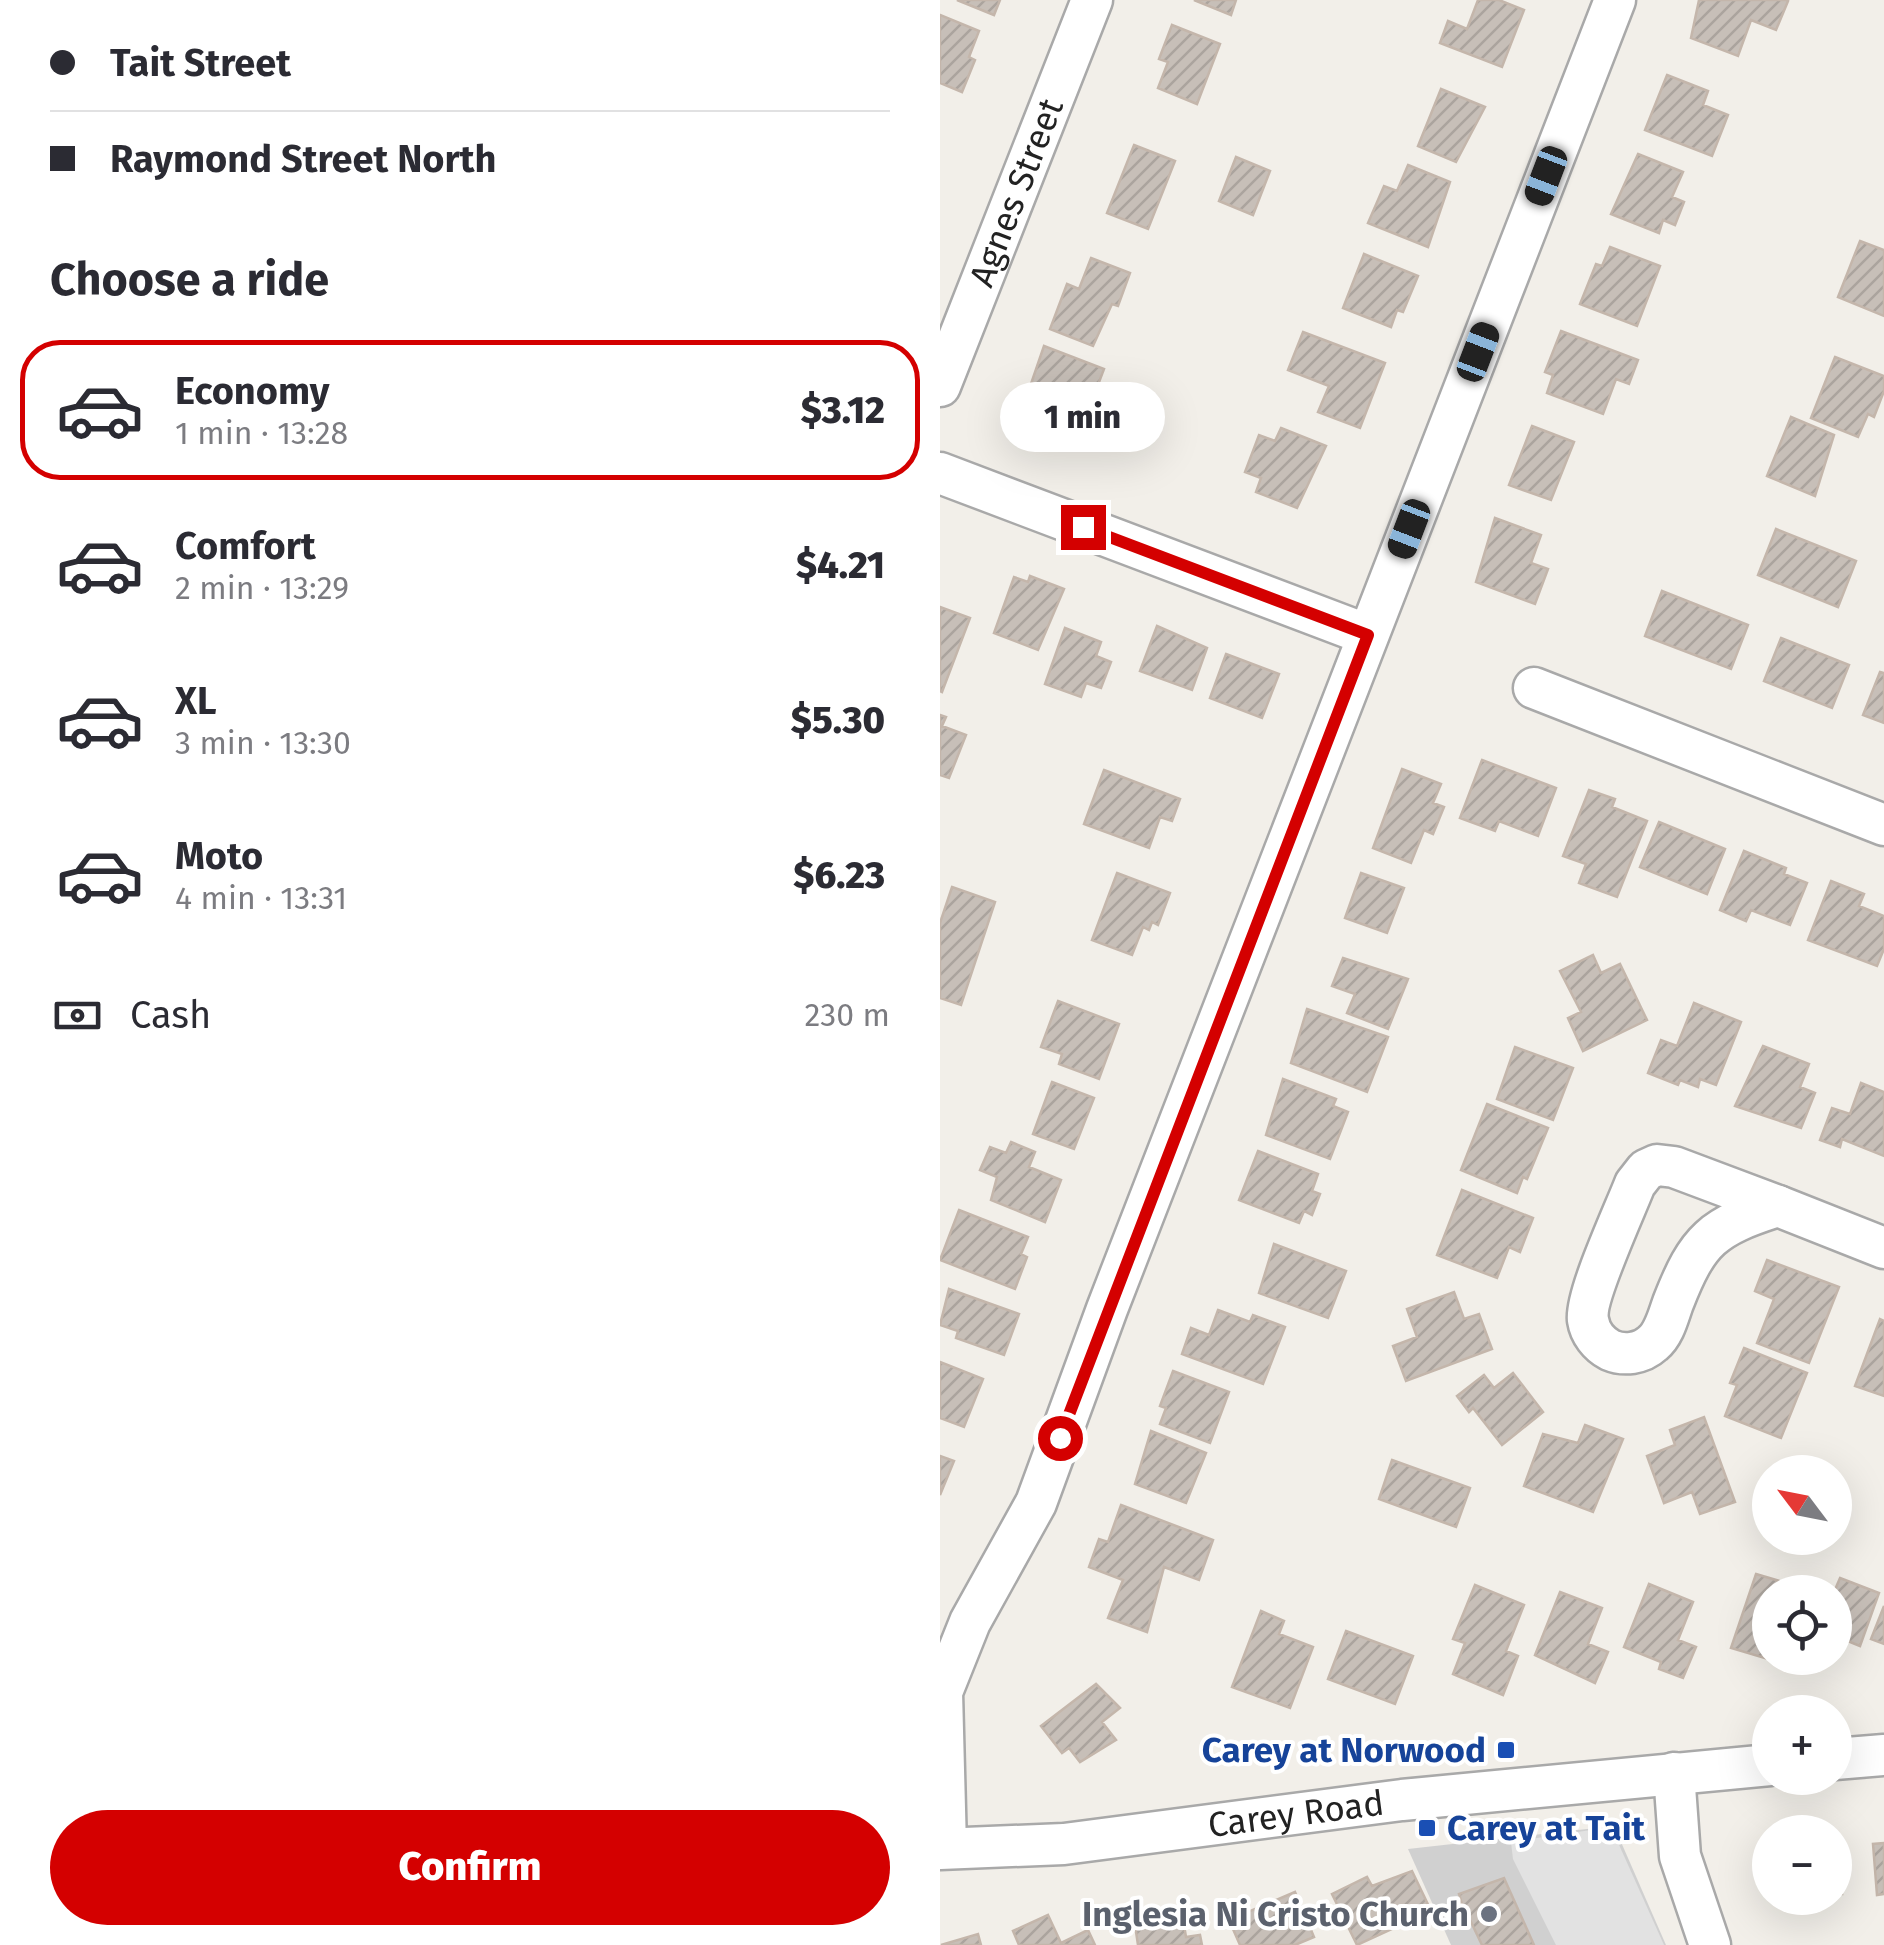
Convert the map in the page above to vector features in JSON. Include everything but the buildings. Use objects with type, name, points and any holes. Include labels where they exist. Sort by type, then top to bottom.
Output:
[{"type":"street","name":"Agnes Street","points":[[940,386],[1092,0]]},
{"type":"street","points":[[943,1848],[942,1692],[948,1648],[1036,1504],[1615,0]]},
{"type":"street","points":[[940,473],[1368,635]]},
{"type":"street","points":[[1534,688],[1884,825]]},
{"type":"street","points":[[1778,1206],[1738,1219],[1702,1242],[1690,1257],[1660,1335],[1651,1345],[1626,1354],[1612,1351],[1592,1333],[1588,1306],[1635,1184],[1646,1170],[1674,1167],[1778,1206],[1884,1248]]},
{"type":"street","points":[[1852,1758],[1884,1755]]},
{"type":"street","name":"Carey Road","points":[[943,1848],[1064,1844],[1402,1800],[1752,1767]]},
{"type":"street","points":[[1674,1774],[1680,1856],[1710,1945]]},
{"type":"shaded area","points":[[1614,1826],[1666,1945],[1451,1945],[1408,1849]]},
{"type":"shaded area","points":[[1611,1827],[1664,1945],[1556,1945],[1513,1859],[1511,1842]]},
{"type":"place","name":"Carey at Norwood","points":[[1506,1750]]},
{"type":"place","name":"Carey at Tait","points":[[1427,1828]]},
{"type":"place","name":"Inglesia Ni Cristo Church","points":[[1489,1914]]},
{"type":"route","points":[[1060,1438],[1368,635],[1083,527]]}]
